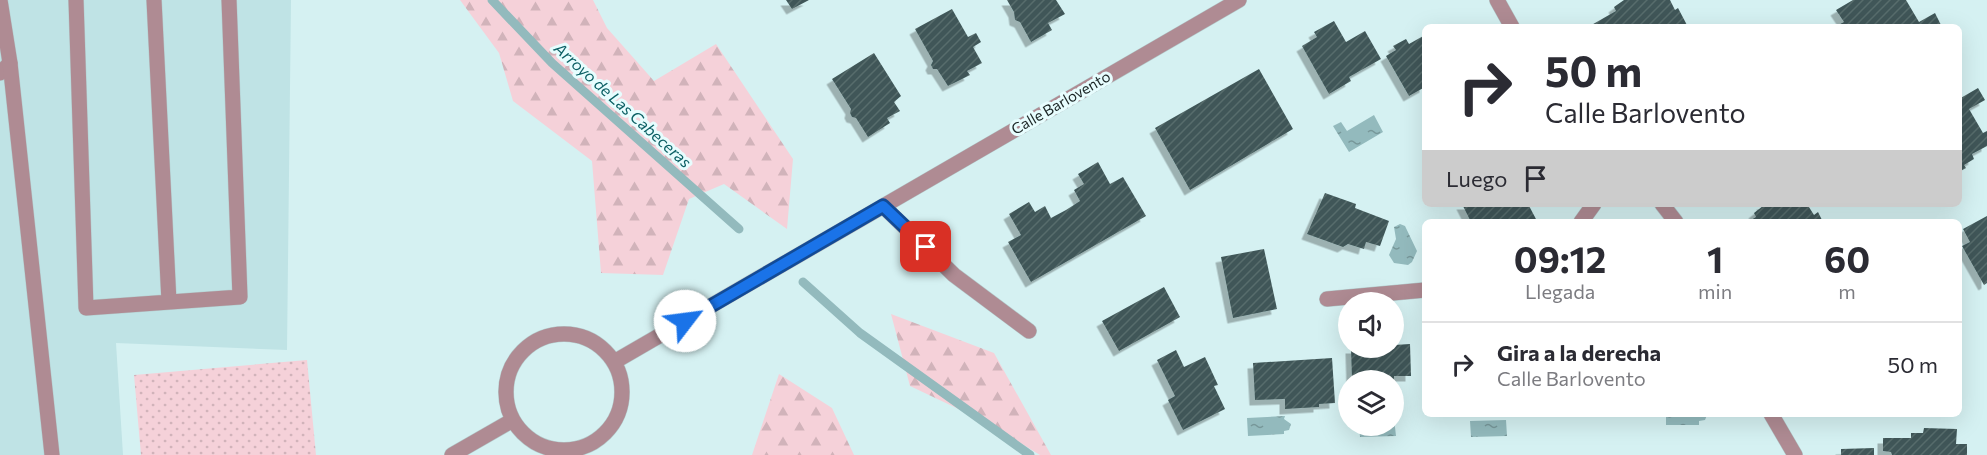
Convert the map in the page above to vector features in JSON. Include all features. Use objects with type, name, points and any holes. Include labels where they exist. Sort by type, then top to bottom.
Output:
[{"type":"street","points":[[0,0],[5,68],[52,455]]},
{"type":"street","points":[[76,0],[86,308],[240,297],[229,0]]},
{"type":"street","points":[[154,0],[169,302]]},
{"type":"street","name":"Calle Barlovento","points":[[614,362],[1239,0]]},
{"type":"street","points":[[1497,0],[1510,24]]},
{"type":"street","points":[[883,206],[954,275],[1029,331]]},
{"type":"street","points":[[1664,207],[1674,219]]},
{"type":"street","points":[[1327,299],[1422,290]]},
{"type":"street","points":[[564,333],[583,337],[601,347],[614,362],[621,380],[622,398],[617,416],[596,449],[556,450],[539,445],[524,434],[513,420],[506,401],[506,381],[514,362],[526,347],[544,337],[564,333]]},
{"type":"street","points":[[1773,417],[1795,455]]},
{"type":"street","points":[[452,455],[513,420]]},
{"type":"shaded area","points":[[0,0],[291,0],[287,350],[116,343],[123,455],[0,455]]},
{"type":"green space","points":[[460,0],[593,0],[607,28],[654,81],[716,44],[793,159],[787,229],[724,184],[689,199],[663,275],[601,273],[592,161],[513,101],[499,53]]},
{"type":"green space","points":[[891,314],[994,353],[1051,455],[1040,455],[988,423],[910,386]]},
{"type":"green space","points":[[307,360],[316,455],[141,455],[134,375]]},
{"type":"green space","points":[[779,374],[832,408],[854,455],[752,455]]},
{"type":"water","points":[[1374,115],[1383,132],[1349,152],[1333,126],[1341,122],[1347,131]]},
{"type":"water","points":[[1400,224],[1405,226],[1417,251],[1408,265],[1394,263],[1389,255],[1396,239],[1394,227]]},
{"type":"water","points":[[1285,416],[1284,419],[1291,424],[1289,430],[1284,431],[1284,434],[1248,436],[1247,418]]},
{"type":"water","points":[[1666,417],[1706,417],[1705,420],[1699,421],[1699,425],[1666,425]]},
{"type":"water","points":[[1506,420],[1507,436],[1471,437],[1470,421]]},
{"type":"building","points":[[786,0],[809,0],[792,9]]},
{"type":"building","points":[[1007,0],[1056,0],[1065,14],[1048,23],[1052,30],[1031,42],[1020,22],[1015,20],[1014,12]]},
{"type":"building","points":[[1624,0],[1670,0],[1675,10],[1678,8],[1686,24],[1593,24],[1616,11],[1614,7]]},
{"type":"building","points":[[1853,0],[1906,0],[1919,22],[1935,13],[1940,24],[1840,24],[1844,22],[1836,10]]},
{"type":"building","points":[[952,9],[968,37],[976,33],[981,42],[973,47],[982,63],[967,71],[970,75],[948,86],[937,69],[933,69],[931,65],[933,61],[915,29]]},
{"type":"building","points":[[1334,21],[1346,42],[1365,31],[1381,59],[1349,77],[1351,81],[1329,94],[1302,46],[1317,37],[1314,32]]},
{"type":"building","points":[[1422,37],[1422,89],[1409,96],[1386,56],[1396,50],[1393,46],[1406,39],[1409,44]]},
{"type":"building","points":[[874,53],[901,96],[894,102],[900,111],[887,118],[890,123],[868,137],[856,118],[852,117],[851,109],[832,79]]},
{"type":"building","points":[[1259,69],[1293,129],[1190,190],[1155,128]]},
{"type":"building","points":[[1978,88],[1985,100],[1969,109],[1983,133],[1987,131],[1987,146],[1972,154],[1974,159],[1964,165],[1966,168],[1962,170],[1962,97]]},
{"type":"building","points":[[1098,162],[1110,184],[1123,177],[1146,216],[1031,282],[1008,242],[1021,235],[1009,214],[1029,202],[1035,212],[1045,206],[1051,218],[1066,210],[1080,201],[1074,190],[1084,184],[1078,174]]},
{"type":"building","points":[[1325,193],[1356,204],[1355,208],[1389,221],[1380,246],[1366,242],[1364,249],[1348,244],[1343,247],[1307,234]]},
{"type":"building","points":[[1464,207],[1530,207],[1536,219],[1470,219]]},
{"type":"building","points":[[1762,207],[1809,207],[1814,215],[1818,212],[1822,219],[1752,219],[1756,217],[1754,213]]},
{"type":"building","points":[[1987,216],[1987,283],[1984,285],[1962,246],[1970,242],[1963,229]]},
{"type":"building","points":[[1264,249],[1277,309],[1233,318],[1221,257]]},
{"type":"building","points":[[1164,287],[1180,317],[1119,351],[1102,321]]},
{"type":"building","points":[[1404,344],[1410,344],[1411,376],[1404,376],[1404,370],[1352,370],[1351,358],[1404,358]]},
{"type":"building","points":[[1176,350],[1184,367],[1205,357],[1218,385],[1214,386],[1225,409],[1183,430],[1168,400],[1175,396],[1157,360]]},
{"type":"building","points":[[1332,358],[1335,403],[1319,404],[1319,407],[1285,409],[1285,399],[1255,400],[1253,363]]},
{"type":"building","points":[[1924,428],[1957,429],[1956,444],[1967,444],[1967,455],[1892,455],[1891,452],[1883,451],[1883,438],[1911,438],[1911,433],[1923,433]]},
{"type":"building","points":[[1874,448],[1874,455],[1841,455],[1841,449]]},
{"type":"waterway","name":"Arroyo de Las Cabeceras","points":[[492,0],[552,63],[739,229]]},
{"type":"waterway","name":"Arroyo de Las Cabeceras","points":[[803,282],[860,333],[1030,455]]},
{"type":"route","points":[[685,321],[883,206],[926,247]]}]
